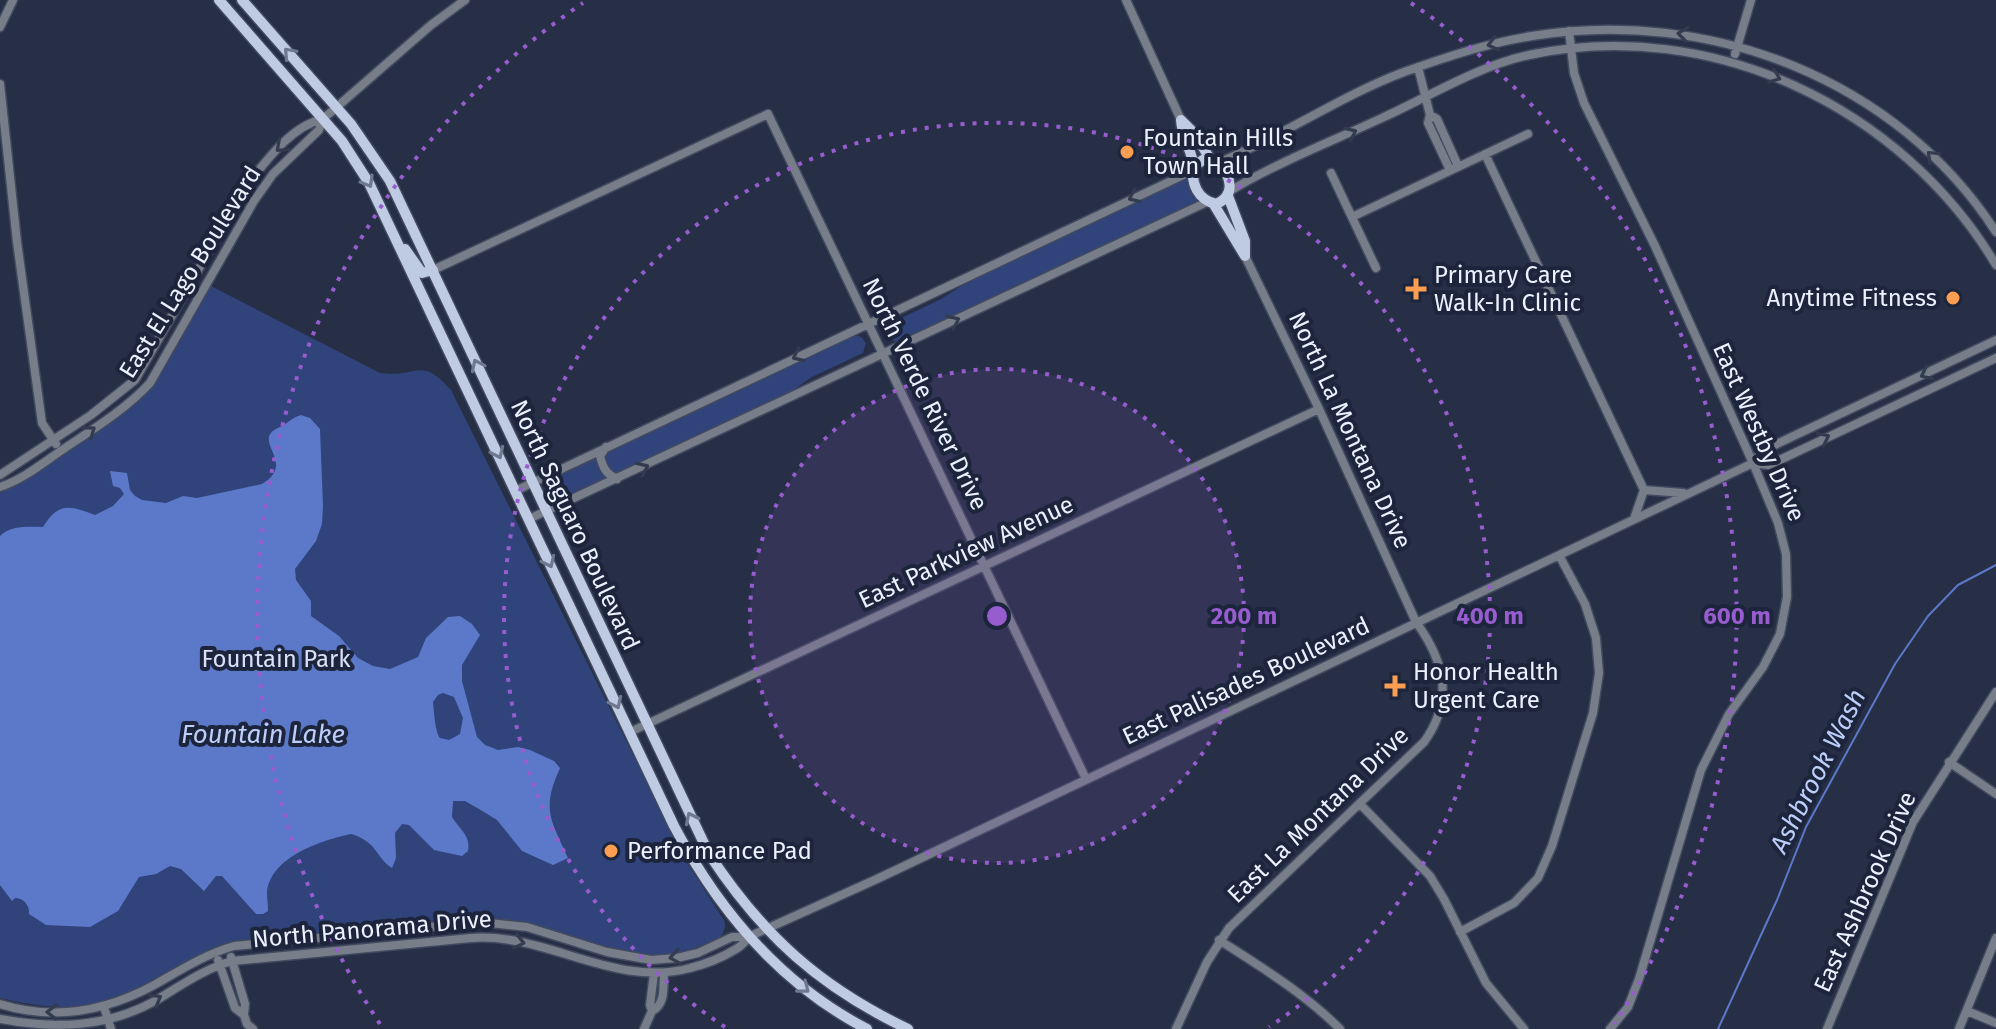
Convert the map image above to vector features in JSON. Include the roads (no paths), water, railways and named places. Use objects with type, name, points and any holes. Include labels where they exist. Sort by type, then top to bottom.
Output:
[{"type":"main road","name":"North Saguaro Boulevard","points":[[219,0],[342,141],[369,183],[692,861],[721,904],[757,933],[816,975],[879,1015],[908,1029]]},
{"type":"main road","name":"North Saguaro Boulevard","points":[[242,0],[351,124],[390,181],[702,841],[757,933],[779,968],[806,991],[867,1029]]},
{"type":"main road","points":[[1181,120],[1226,172],[1229,193],[1222,202],[1210,202],[1196,190],[1191,151],[1182,134],[1181,120]]},
{"type":"main road","points":[[1193,168],[1200,160],[1215,160]]},
{"type":"main road","name":"North La Montana Drive","points":[[1229,193],[1245,241],[1245,256]]},
{"type":"main road","name":"North La Montana Drive","points":[[1210,202],[1245,256]]},
{"type":"main road","points":[[398,242],[422,273],[433,270]]},
{"type":"street","points":[[0,27],[13,0]]},
{"type":"street","points":[[323,119],[431,25],[465,0]]},
{"type":"street","points":[[1126,0],[1181,120]]},
{"type":"street","points":[[1736,49],[1751,0]]},
{"type":"street","points":[[1215,160],[1252,148],[1306,117],[1418,67],[1494,43],[1569,31],[1656,30],[1802,68],[1865,103],[1937,160],[1980,207],[1996,232]]},
{"type":"street","name":"East Westby Drive","points":[[1569,31],[1578,89],[1591,121],[1655,246],[1753,463],[1784,539],[1787,574],[1785,617],[1780,634],[1763,667],[1729,714],[1701,770],[1634,994],[1628,1007],[1610,1029]]},
{"type":"street","points":[[1229,193],[1320,147],[1502,63],[1571,49],[1613,46],[1668,49],[1733,62],[1796,85],[1854,118],[1895,147],[1934,183],[1969,224],[1996,265]]},
{"type":"street","points":[[1418,67],[1430,115],[1428,123],[1441,139],[1454,168]]},
{"type":"street","points":[[0,84],[17,242],[42,423],[61,451]]},
{"type":"street","points":[[1854,118],[1865,103]]},
{"type":"street","name":"North Verde River Drive","points":[[433,270],[768,114],[1086,779]]},
{"type":"street","name":"East El Lago Boulevard","points":[[0,487],[22,477],[61,451],[130,403],[150,383],[254,201],[273,174],[319,130],[323,119]]},
{"type":"street","name":"East El Lago Boulevard","points":[[0,475],[125,391],[157,346],[247,185],[266,161],[309,122],[323,119]]},
{"type":"street","points":[[1352,217],[1528,134]]},
{"type":"street","points":[[1485,154],[1644,490],[1634,519]]},
{"type":"street","points":[[515,491],[1193,168]]},
{"type":"street","points":[[1331,173],[1376,268]]},
{"type":"street","points":[[529,519],[1210,202]]},
{"type":"street","name":"North La Montana Drive","points":[[1245,256],[1416,622]]},
{"type":"street","points":[[189,289],[201,295]]},
{"type":"street","name":"East Palisades Boulevard","points":[[757,933],[1753,463],[1762,451],[1996,340]]},
{"type":"street","name":"East Palisades Boulevard","points":[[1753,463],[1769,465],[1996,358]]},
{"type":"street","name":"East Parkview Avenue","points":[[630,732],[1319,409]]},
{"type":"street","points":[[606,446],[600,456],[602,465],[606,473],[617,479]]},
{"type":"street","points":[[1644,490],[1688,493]]},
{"type":"street","points":[[1460,932],[1514,903],[1538,878],[1552,846],[1593,713],[1599,673],[1596,638],[1585,604],[1559,555]]},
{"type":"street","name":"East La Montana Drive","points":[[1176,1029],[1219,940],[1260,897],[1424,742],[1440,713],[1444,687],[1428,638],[1416,622]]},
{"type":"street","name":"East Ashbrook Drive","points":[[1827,1029],[1913,822],[1996,692]]},
{"type":"street","points":[[1949,762],[1996,794]]},
{"type":"street","points":[[1360,804],[1430,876],[1486,983],[1524,1029]]},
{"type":"street","name":"North Panorama Drive","points":[[0,1004],[51,1013],[104,1007],[228,948],[481,922],[527,927],[607,952],[651,960],[690,955],[732,937],[757,933]]},
{"type":"street","name":"North Panorama Drive","points":[[0,1019],[59,1028],[110,1024],[232,961],[496,937],[625,970],[664,973],[716,959],[739,948],[757,933]]},
{"type":"street","points":[[1959,1029],[1996,938]]},
{"type":"street","points":[[1219,940],[1289,986],[1340,1029]]},
{"type":"street","points":[[228,948],[245,1004],[244,1015],[253,1029]]},
{"type":"street","points":[[215,952],[235,1008],[244,1015]]},
{"type":"street","points":[[652,1011],[654,973]]},
{"type":"street","points":[[644,1029],[652,1011],[660,1006],[664,973]]},
{"type":"street","points":[[226,983],[237,979]]},
{"type":"street","points":[[104,1007],[110,1024]]},
{"type":"street","points":[[1967,1011],[1996,1023]]},
{"type":"water","name":"Fountain Lake","points":[[298,416],[310,418],[320,429],[322,524],[316,541],[295,569],[296,580],[311,601],[311,616],[339,636],[358,658],[373,666],[390,669],[418,657],[426,638],[448,617],[460,616],[472,624],[480,635],[462,665],[462,681],[477,737],[485,745],[498,750],[518,747],[530,750],[554,761],[560,768],[551,794],[550,814],[568,858],[553,865],[522,851],[497,820],[465,801],[453,801],[452,817],[468,841],[468,851],[462,856],[434,850],[409,825],[402,824],[395,833],[396,858],[392,868],[371,845],[351,834],[313,845],[288,859],[271,879],[267,892],[268,911],[263,914],[256,914],[222,876],[216,876],[204,891],[181,869],[170,866],[156,874],[139,877],[118,911],[90,927],[46,925],[29,914],[23,901],[15,898],[12,901],[0,885],[0,536],[15,528],[43,527],[60,509],[79,509],[95,515],[113,506],[124,494],[120,488],[113,486],[110,471],[127,473],[130,490],[142,500],[166,503],[183,496],[197,498],[262,484],[276,468],[269,439],[271,433]],"holes":[[[443,693],[454,697],[463,718],[460,734],[449,740],[440,738],[433,702]]]},
{"type":"waterway","name":"Ashbrook Wash","points":[[1718,1029],[1777,900],[1806,827],[1895,664],[1928,616],[1958,585],[1996,565]]},
{"type":"place","name":"Fountain Hills Town Hall","points":[[1127,152]]},
{"type":"place","name":"Primary Care Walk-In Clinic","points":[[1416,289]]},
{"type":"place","name":"Anytime Fitness","points":[[1953,298]]},
{"type":"place","name":"Honor Health Urgent Care","points":[[1395,686]]},
{"type":"place","name":"Performance Pad","points":[[611,851]]},
{"type":"park label","name":"Fountain Park","points":[[276,659]]}]
